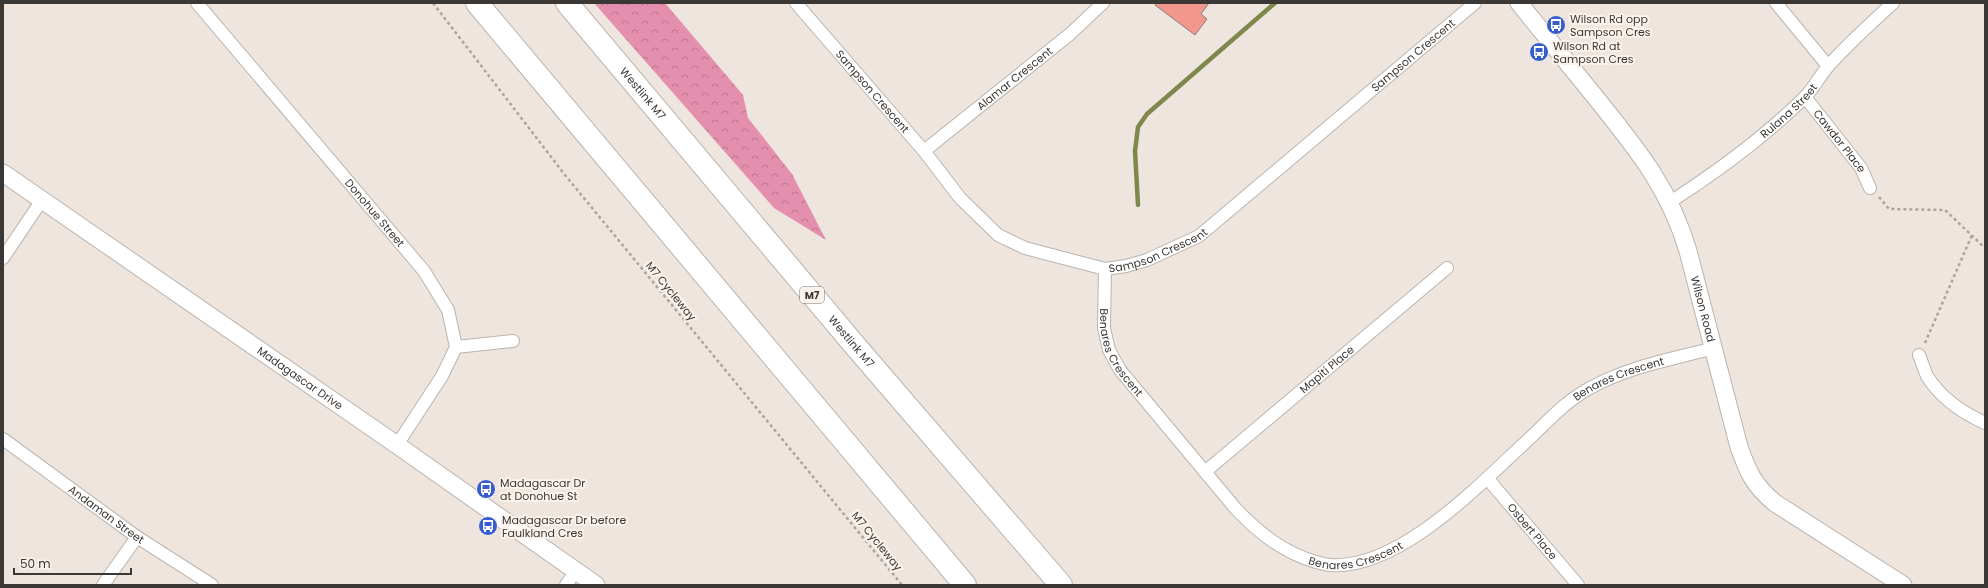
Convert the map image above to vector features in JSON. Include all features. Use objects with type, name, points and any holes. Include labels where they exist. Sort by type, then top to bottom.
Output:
[{"type":"highway","points":[[477,3],[965,585]]},
{"type":"highway","name":"Westlink M7","points":[[567,3],[852,342],[1061,585]]},
{"type":"street","name":"Donohue Street","points":[[197,3],[424,271],[448,310],[456,347]]},
{"type":"street","name":"Sampson Crescent","points":[[796,3],[924,151],[960,198],[998,235],[1025,248],[1105,269],[1126,266],[1147,260],[1199,236],[1475,3]]},
{"type":"street","name":"Alamar Crescent","points":[[924,151],[1070,34],[1103,3]]},
{"type":"street","name":"Wilson Road","points":[[1519,3],[1627,136],[1655,176],[1670,202],[1686,244],[1739,447],[1750,476],[1757,486],[1775,503],[1789,513],[1903,585]]},
{"type":"street","points":[[1776,3],[1828,66]]},
{"type":"street","name":"Rulana Street","points":[[1670,202],[1699,184],[1771,128],[1805,97],[1828,66],[1848,45],[1893,3]]},
{"type":"street","name":"Cawdor Place","points":[[1805,97],[1861,168],[1870,188]]},
{"type":"street","name":"Madagascar Drive","points":[[3,173],[397,445],[596,585]]},
{"type":"street","points":[[3,258],[42,200]]},
{"type":"street","name":"Mapiti Place","points":[[1206,471],[1447,268]]},
{"type":"street","name":"Benares Crescent","points":[[1105,269],[1104,328],[1109,350],[1120,370],[1206,471],[1236,509],[1255,528],[1279,546],[1306,559],[1330,566],[1361,562],[1388,552],[1413,539],[1487,478],[1566,404],[1590,388],[1637,369],[1714,348]]},
{"type":"street","points":[[397,445],[442,376],[456,347],[513,341]]},
{"type":"street","points":[[1919,355],[1928,376],[1947,399],[1969,416],[1985,423]]},
{"type":"street","name":"Andaman Street","points":[[3,439],[137,537],[212,585]]},
{"type":"street","name":"Osbert Place","points":[[1487,478],[1578,585]]},
{"type":"street","points":[[103,585],[137,537]]},
{"type":"street","points":[[566,585],[576,571]]},
{"type":"path","name":"M7 Cycleway","points":[[433,3],[570,182],[902,585]]},
{"type":"path","points":[[1870,188],[1889,208],[1945,210],[1985,248]]},
{"type":"path","points":[[1919,355],[1972,235]]},
{"type":"green space","points":[[594,3],[665,3],[743,95],[748,118],[792,174],[826,240],[774,208]]},
{"type":"building","points":[[1156,3],[1209,3],[1201,14],[1207,19],[1195,35],[1155,5]]},
{"type":"waterway","points":[[1138,205],[1135,151],[1138,127],[1147,114],[1275,3]]},
{"type":"place","name":"Wilson Rd opp Sampson Cres","points":[[1556,25]]},
{"type":"place","name":"Wilson Rd at Sampson Cres","points":[[1539,52]]},
{"type":"place","name":"Madagascar Dr at Donohue St","points":[[486,489]]},
{"type":"place","name":"Madagascar Dr before Faulkland Cres","points":[[488,526]]}]
